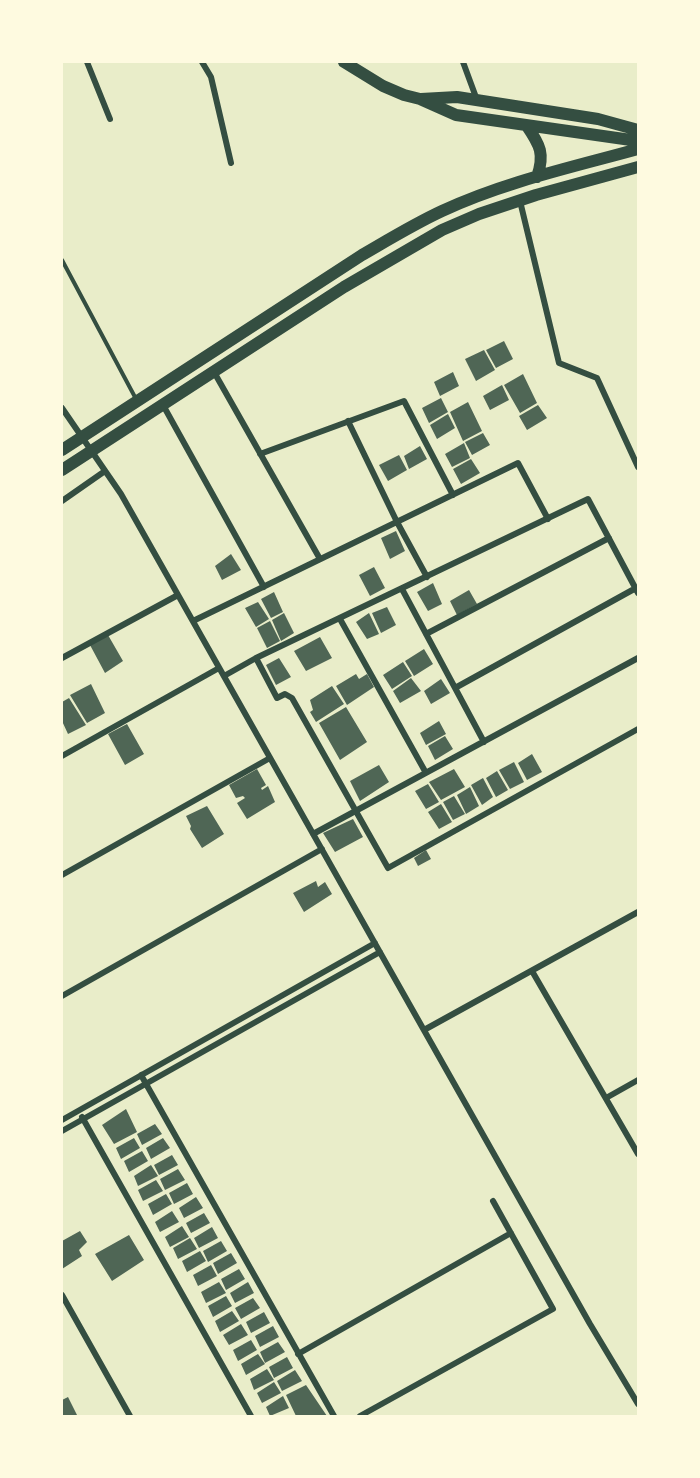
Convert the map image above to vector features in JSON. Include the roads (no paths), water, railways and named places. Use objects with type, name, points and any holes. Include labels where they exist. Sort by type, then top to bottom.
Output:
[{"type":"highway","points":[[344,62],[383,86],[420,99],[456,116],[639,141]]},
{"type":"highway","points":[[420,99],[457,97],[598,119],[639,130]]},
{"type":"highway","points":[[527,126],[541,153],[542,163],[537,177]]},
{"type":"highway","points":[[62,450],[362,255],[404,231],[443,211],[483,195],[537,177],[639,149]]},
{"type":"highway","points":[[62,470],[398,254],[442,230],[479,214],[639,167]]},
{"type":"street","points":[[87,62],[111,119]]},
{"type":"street","points":[[201,62],[211,77],[231,163]]},
{"type":"street","points":[[463,62],[477,100]]},
{"type":"street","points":[[520,201],[559,363],[597,378],[639,466]]},
{"type":"street","points":[[214,372],[320,559]]},
{"type":"street","points":[[260,454],[404,401],[453,495]]},
{"type":"street","points":[[163,405],[264,586]]},
{"type":"street","points":[[62,408],[121,494],[590,1324],[639,1404]]},
{"type":"street","points":[[348,421],[397,522],[427,577]]},
{"type":"street","points":[[193,621],[518,463],[548,519]]},
{"type":"street","points":[[62,501],[105,471]]},
{"type":"street","points":[[224,676],[256,658],[588,500],[637,591],[455,688]]},
{"type":"street","points":[[426,634],[609,538]]},
{"type":"street","points":[[402,590],[484,742]]},
{"type":"street","points":[[62,658],[178,595]]},
{"type":"street","points":[[340,619],[426,773]]},
{"type":"street","points":[[256,658],[277,698],[285,694],[292,698],[388,868],[639,729]]},
{"type":"street","points":[[313,834],[639,658]]},
{"type":"street","points":[[62,756],[219,668]]},
{"type":"street","points":[[62,875],[270,758]]},
{"type":"street","points":[[62,996],[322,849]]},
{"type":"street","points":[[424,1030],[639,912]]},
{"type":"street","points":[[62,1120],[375,944]]},
{"type":"street","points":[[62,1131],[380,952]]},
{"type":"street","points":[[532,970],[638,1152]]},
{"type":"street","points":[[141,1075],[334,1416]]},
{"type":"street","points":[[606,1098],[639,1080]]},
{"type":"street","points":[[78,1111],[251,1416]]},
{"type":"street","points":[[360,1416],[553,1309],[493,1201]]},
{"type":"street","points":[[298,1354],[511,1233]]},
{"type":"street","points":[[62,1295],[130,1416]]},
{"type":"lane","points":[[62,260],[136,401]]}]
